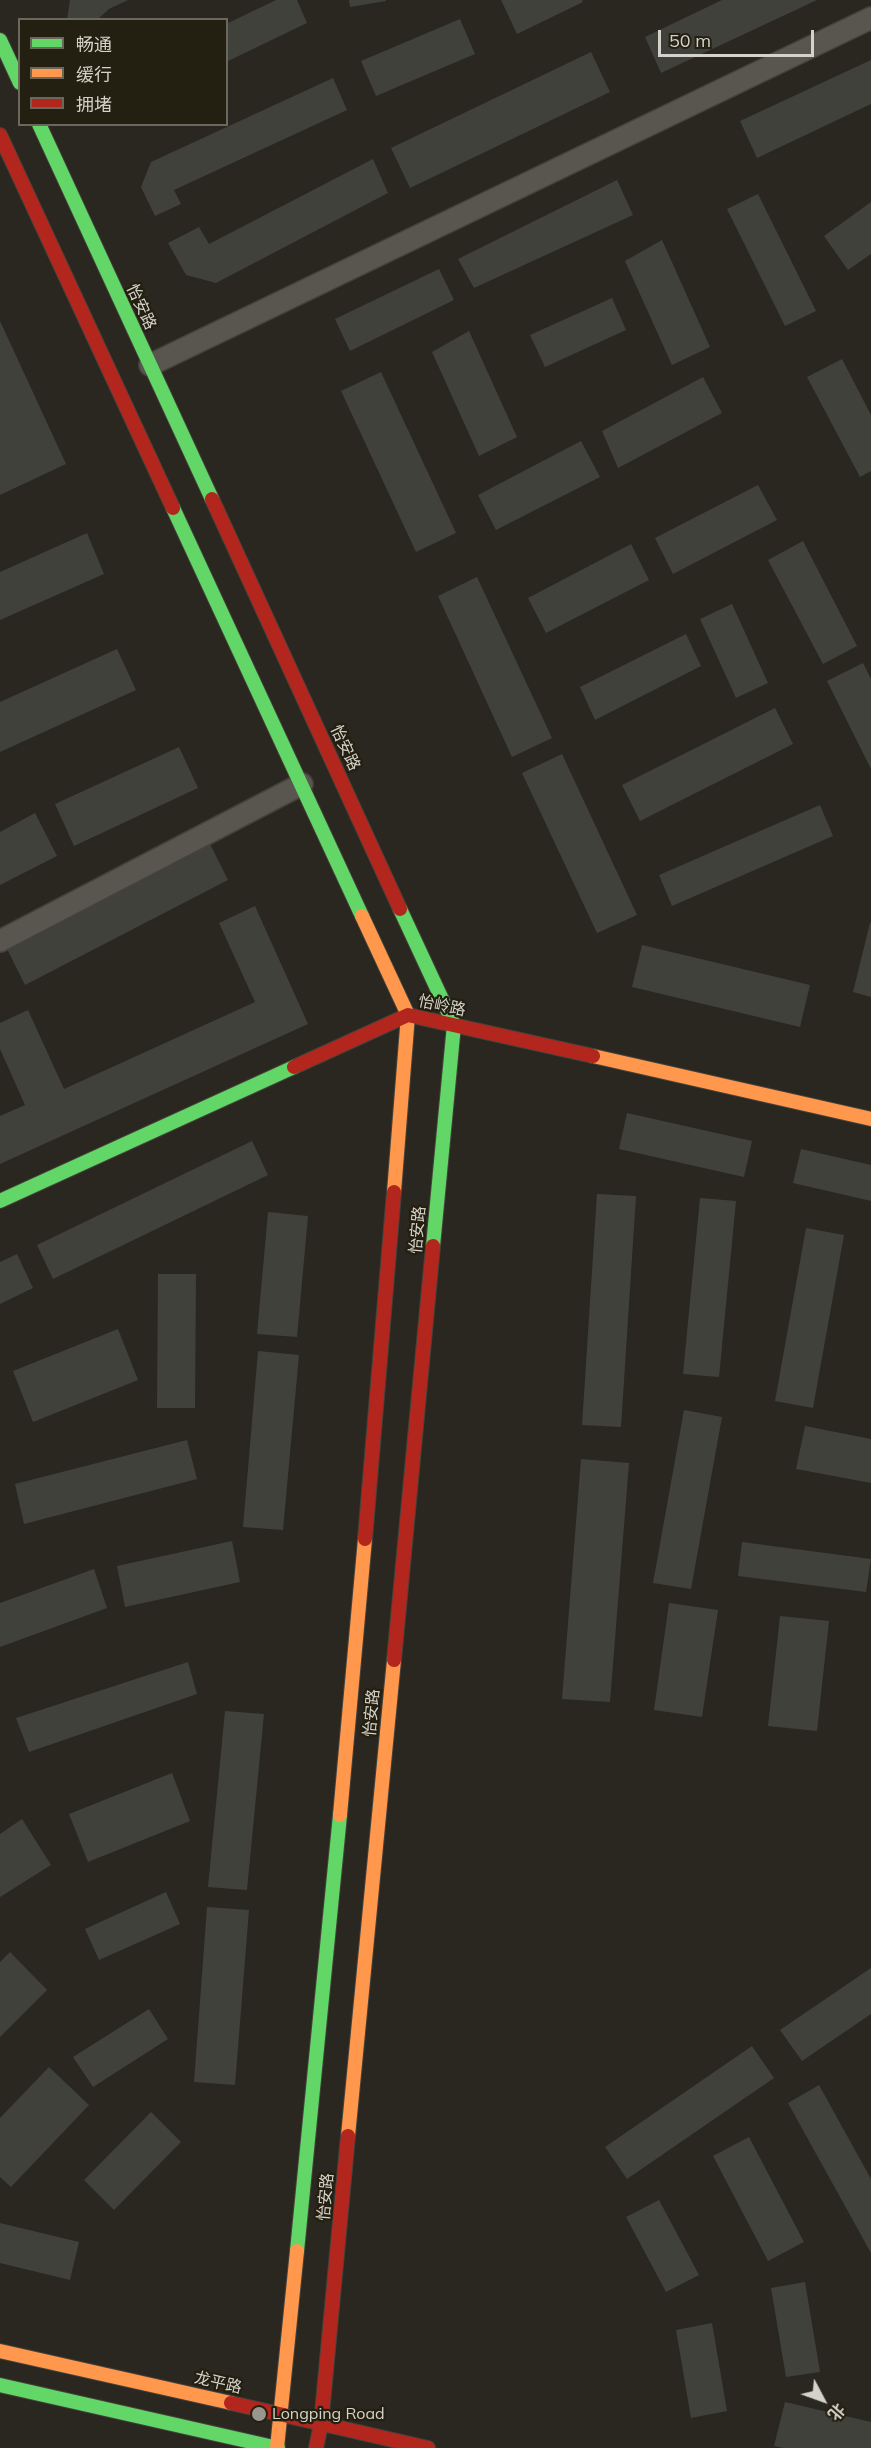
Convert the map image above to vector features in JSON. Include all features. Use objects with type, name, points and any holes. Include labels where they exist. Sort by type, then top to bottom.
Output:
[{"type":"street","points":[[150,365],[871,18]]},
{"type":"street","points":[[0,40],[18,79]]},
{"type":"street","name":"怡安路","points":[[40,126],[454,1025],[321,2424],[316,2448]]},
{"type":"street","name":"怡安路","points":[[0,135],[408,1015],[356,1642],[278,2448]]},
{"type":"street","points":[[0,941],[302,784]]},
{"type":"street","name":"怡岭路","points":[[0,1202],[408,1015],[871,1119]]},
{"type":"street","name":"龙平路","points":[[0,2351],[428,2448]]},
{"type":"street","points":[[0,2385],[278,2448]]},
{"type":"building","points":[[70,0],[128,0],[109,9],[99,18],[67,18]]},
{"type":"building","points":[[276,0],[297,0],[307,23],[228,61],[228,23]]},
{"type":"building","points":[[349,0],[386,0],[386,1],[350,7]]},
{"type":"building","points":[[501,0],[582,0],[583,2],[517,34]]},
{"type":"building","points":[[722,0],[817,0],[661,73],[645,37]]},
{"type":"building","points":[[460,19],[475,54],[376,96],[361,61]]},
{"type":"building","points":[[591,52],[610,92],[410,188],[391,148]]},
{"type":"building","points":[[871,60],[871,104],[757,158],[740,121]]},
{"type":"building","points":[[333,78],[347,110],[174,190],[181,204],[155,216],[141,187],[151,162]]},
{"type":"building","points":[[373,159],[388,193],[216,283],[186,275],[168,243],[199,227],[209,244]]},
{"type":"building","points":[[617,180],[633,215],[474,288],[458,259]]},
{"type":"building","points":[[758,194],[816,311],[785,326],[727,209]]},
{"type":"building","points":[[871,202],[871,254],[848,270],[824,236]]},
{"type":"building","points":[[662,240],[710,347],[672,365],[625,261]]},
{"type":"building","points":[[439,269],[454,300],[350,351],[335,319]]},
{"type":"building","points":[[612,298],[626,330],[545,367],[530,335]]},
{"type":"building","points":[[0,321],[66,464],[0,495]]},
{"type":"building","points":[[469,331],[517,437],[479,456],[432,352]]},
{"type":"building","points":[[842,359],[871,415],[871,471],[860,477],[807,377]]},
{"type":"building","points":[[381,372],[456,533],[416,552],[341,391]]},
{"type":"building","points":[[703,377],[722,413],[618,468],[602,431]]},
{"type":"building","points":[[581,441],[600,477],[496,530],[478,495]]},
{"type":"building","points":[[758,485],[777,520],[673,574],[655,538]]},
{"type":"building","points":[[87,533],[104,574],[0,620],[0,572]]},
{"type":"building","points":[[803,541],[857,646],[823,664],[768,560]]},
{"type":"building","points":[[631,544],[649,580],[546,633],[528,598]]},
{"type":"building","points":[[477,577],[552,738],[512,757],[438,596]]},
{"type":"building","points":[[732,604],[768,683],[736,698],[700,619]]},
{"type":"building","points":[[686,634],[701,666],[595,720],[580,687]]},
{"type":"building","points":[[117,649],[136,690],[0,752],[0,702]]},
{"type":"building","points":[[863,663],[871,679],[871,769],[827,681]]},
{"type":"building","points":[[775,708],[793,744],[640,821],[622,785]]},
{"type":"building","points":[[179,747],[198,788],[74,846],[55,804]]},
{"type":"building","points":[[562,754],[637,915],[597,933],[522,773]]},
{"type":"building","points":[[820,805],[833,836],[672,906],[659,875]]},
{"type":"building","points":[[35,813],[57,856],[0,885],[0,832]]},
{"type":"building","points":[[209,842],[228,880],[25,985],[6,947]]},
{"type":"building","points":[[255,906],[308,1024],[0,1164],[0,1116],[25,1105],[0,1049],[0,1023],[28,1010],[64,1089],[255,1002],[219,923]]},
{"type":"building","points":[[871,923],[871,997],[853,992]]},
{"type":"building","points":[[642,945],[810,985],[800,1027],[632,987]]},
{"type":"building","points":[[627,1113],[752,1141],[744,1177],[619,1149]]},
{"type":"building","points":[[252,1141],[268,1175],[53,1279],[37,1245]]},
{"type":"building","points":[[801,1149],[871,1165],[871,1201],[793,1183]]},
{"type":"building","points":[[597,1194],[636,1196],[621,1427],[582,1425]]},
{"type":"building","points":[[700,1198],[736,1201],[719,1377],[683,1374]]},
{"type":"building","points":[[268,1212],[308,1216],[297,1337],[257,1334]]},
{"type":"building","points":[[806,1228],[844,1235],[813,1408],[775,1401]]},
{"type":"building","points":[[17,1254],[33,1288],[0,1304],[0,1262]]},
{"type":"building","points":[[158,1274],[196,1274],[195,1408],[157,1408]]},
{"type":"building","points":[[118,1329],[138,1380],[33,1422],[13,1371]]},
{"type":"building","points":[[258,1351],[299,1355],[283,1530],[243,1527]]},
{"type":"building","points":[[684,1410],[722,1417],[691,1589],[653,1583]]},
{"type":"building","points":[[805,1426],[871,1439],[871,1483],[796,1469]]},
{"type":"building","points":[[187,1440],[197,1479],[24,1524],[15,1484]]},
{"type":"building","points":[[581,1459],[629,1463],[610,1702],[562,1699]]},
{"type":"building","points":[[232,1541],[240,1582],[125,1607],[117,1566]]},
{"type":"building","points":[[742,1542],[871,1559],[866,1592],[738,1576]]},
{"type":"building","points":[[94,1569],[107,1608],[0,1647],[0,1603]]},
{"type":"building","points":[[669,1603],[718,1610],[702,1717],[654,1710]]},
{"type":"building","points":[[780,1616],[829,1621],[817,1731],[768,1726]]},
{"type":"building","points":[[188,1662],[197,1694],[29,1752],[16,1718]]},
{"type":"building","points":[[225,1711],[264,1714],[247,1890],[208,1887]]},
{"type":"building","points":[[172,1773],[190,1821],[88,1862],[69,1814]]},
{"type":"building","points":[[22,1819],[51,1865],[0,1897],[0,1834]]},
{"type":"building","points":[[166,1892],[180,1924],[99,1960],[85,1929]]},
{"type":"building","points":[[207,1907],[249,1910],[235,2085],[194,2082]]},
{"type":"building","points":[[10,1952],[47,1990],[0,2037],[0,1962]]},
{"type":"building","points":[[871,1968],[871,2014],[802,2061],[780,2030]]},
{"type":"building","points":[[149,2009],[168,2039],[93,2087],[73,2057]]},
{"type":"building","points":[[752,2046],[774,2078],[627,2179],[605,2147]]},
{"type":"building","points":[[49,2067],[89,2105],[11,2187],[0,2177],[0,2118]]},
{"type":"building","points":[[819,2085],[871,2179],[871,2253],[788,2103]]},
{"type":"building","points":[[151,2112],[181,2142],[114,2210],[84,2180]]},
{"type":"building","points":[[749,2137],[804,2242],[768,2261],[713,2156]]},
{"type":"building","points":[[659,2200],[699,2275],[666,2292],[626,2217]]},
{"type":"building","points":[[0,2223],[79,2242],[70,2280],[0,2263]]},
{"type":"building","points":[[805,2282],[820,2372],[786,2377],[771,2288]]},
{"type":"building","points":[[712,2323],[727,2411],[691,2418],[676,2330]]},
{"type":"building","points":[[785,2402],[871,2422],[871,2448],[783,2448],[774,2446]]},
{"type":"traffic: fast","points":[[0,40],[18,79]]},
{"type":"traffic: fast","points":[[40,126],[212,499]]},
{"type":"traffic: fast","points":[[173,508],[362,916]]},
{"type":"traffic: fast","points":[[400,909],[454,1025],[433,1246]]},
{"type":"traffic: fast","points":[[0,1201],[294,1067]]},
{"type":"traffic: fast","points":[[297,2251],[340,1815]]},
{"type":"traffic: fast","points":[[0,2385],[278,2448]]},
{"type":"traffic: slow","points":[[362,916],[408,1015],[394,1192]]},
{"type":"traffic: slow","points":[[593,1056],[871,1119]]},
{"type":"traffic: slow","points":[[340,1815],[365,1539]]},
{"type":"traffic: slow","points":[[348,2136],[394,1660]]},
{"type":"traffic: slow","points":[[277,2448],[297,2251]]},
{"type":"traffic: slow","points":[[0,2351],[231,2403]]},
{"type":"traffic: jam","points":[[0,135],[173,508]]},
{"type":"traffic: jam","points":[[212,499],[400,909]]},
{"type":"traffic: jam","points":[[294,1067],[408,1015],[593,1056]]},
{"type":"traffic: jam","points":[[365,1539],[394,1192]]},
{"type":"traffic: jam","points":[[394,1660],[433,1246]]},
{"type":"traffic: jam","points":[[316,2448],[321,2424],[348,2136]]},
{"type":"traffic: jam","points":[[231,2403],[428,2448]]},
{"type":"place","name":"Longping Road","points":[[259,2414]]}]
